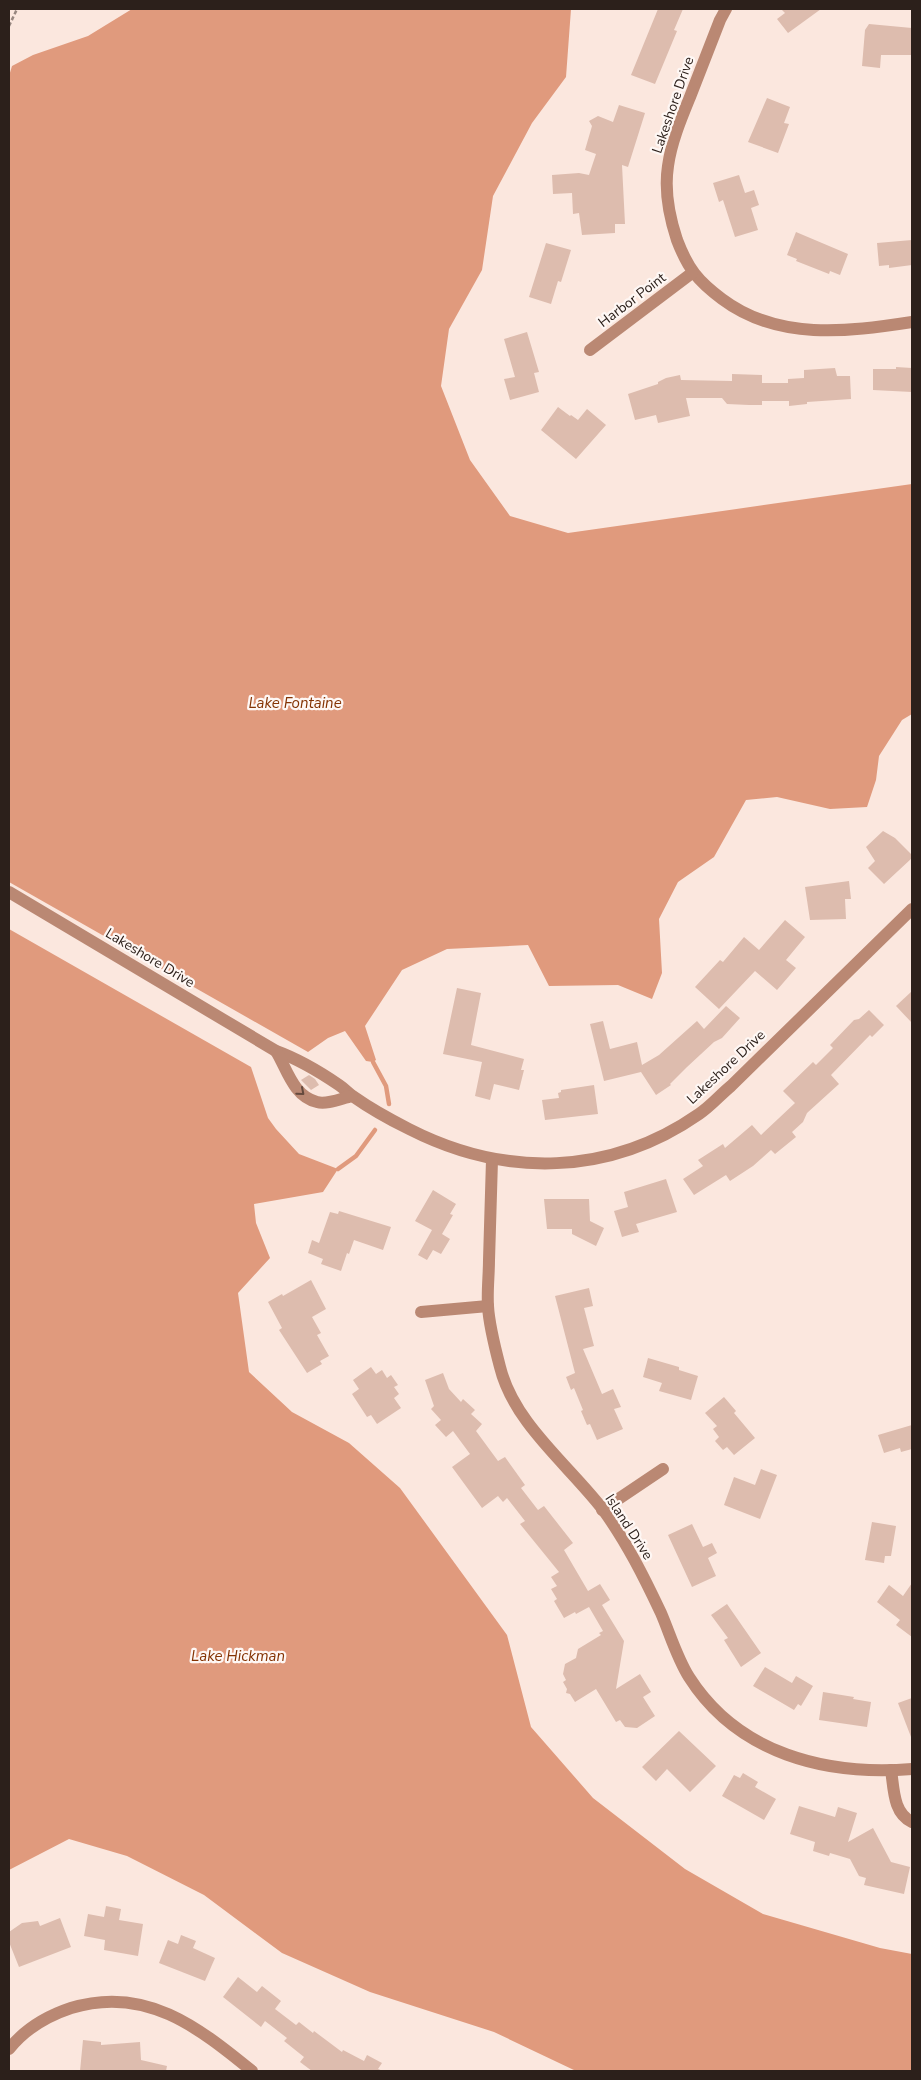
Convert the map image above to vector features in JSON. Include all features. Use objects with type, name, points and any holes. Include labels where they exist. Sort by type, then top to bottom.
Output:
[{"type":"street","name":"Lakeshore Drive","points":[[726,9],[682,116],[668,166],[666,184],[670,222],[682,255],[692,273],[702,285],[732,307],[750,317],[776,326],[802,330],[827,330],[912,322]]},
{"type":"street","name":"Harbor Point","points":[[590,350],[692,273]]},
{"type":"street","name":"Lakeshore Drive","points":[[9,892],[276,1051],[290,1056],[341,1086],[352,1096],[409,1130],[448,1147],[492,1160],[541,1164],[596,1158],[644,1144],[700,1113],[731,1086],[912,909]]},
{"type":"street","points":[[276,1051],[293,1084],[303,1095],[318,1102],[352,1096]]},
{"type":"street","name":"Island Drive","points":[[492,1160],[488,1306],[500,1368],[507,1388],[518,1407],[547,1446],[602,1510],[631,1551],[689,1678],[728,1721],[763,1745],[788,1756],[846,1769],[912,1769]]},
{"type":"street","points":[[421,1312],[488,1306]]},
{"type":"street","points":[[602,1510],[663,1469]]},
{"type":"street","points":[[891,1770],[896,1803],[903,1818],[912,1822]]},
{"type":"street","points":[[9,2049],[24,2033],[42,2020],[63,2010],[83,2004],[120,2000],[141,2003],[194,2027],[215,2041],[252,2071]]},
{"type":"path","points":[[9,26],[16,9]]},
{"type":"water","name":"Lake Fontaine","points":[[132,9],[571,9],[566,77],[532,123],[493,196],[482,270],[449,329],[441,386],[470,460],[510,516],[568,533],[912,484],[912,714],[902,720],[879,756],[876,780],[867,807],[830,809],[777,797],[746,800],[714,857],[678,882],[659,919],[662,973],[652,999],[618,985],[549,986],[528,945],[447,949],[402,970],[365,1026],[376,1060],[373,1062],[366,1061],[345,1031],[328,1038],[308,1052],[9,882],[9,76],[12,66],[33,55],[88,36]]},
{"type":"water","name":"Lake Hickman","points":[[9,929],[251,1067],[268,1118],[276,1129],[299,1154],[338,1169],[323,1192],[254,1204],[256,1223],[270,1258],[238,1293],[249,1372],[292,1412],[349,1443],[400,1488],[507,1635],[531,1727],[593,1798],[685,1869],[763,1914],[880,1948],[912,1954],[912,2071],[576,2071],[494,2032],[370,1992],[282,1953],[204,1895],[127,1856],[69,1839],[9,1870]]},
{"type":"building","points":[[658,9],[683,9],[674,30],[677,31],[655,84],[631,75]]},
{"type":"building","points":[[781,9],[821,9],[788,33],[777,19],[785,13]]},
{"type":"building","points":[[869,24],[912,28],[912,55],[881,55],[880,68],[862,66],[865,30]]},
{"type":"building","points":[[767,98],[790,107],[784,123],[789,124],[778,153],[748,142]]},
{"type":"building","points":[[619,105],[645,113],[628,167],[622,165],[625,224],[615,224],[615,233],[582,235],[579,213],[573,214],[572,193],[553,194],[552,175],[579,173],[589,175],[596,154],[585,150],[592,126],[589,121],[598,116],[613,122]]},
{"type":"building","points":[[739,175],[745,193],[754,190],[759,205],[751,208],[758,230],[735,237],[723,200],[719,202],[713,183]]},
{"type":"building","points":[[796,232],[848,254],[840,275],[830,271],[829,274],[796,261],[797,259],[787,255]]},
{"type":"building","points":[[912,240],[912,265],[889,268],[889,265],[879,266],[877,243]]},
{"type":"building","points":[[546,243],[571,250],[561,282],[558,281],[551,304],[529,297]]},
{"type":"building","points":[[527,332],[539,372],[534,373],[539,392],[510,400],[504,379],[515,377],[504,339]]},
{"type":"building","points":[[896,367],[912,368],[912,392],[873,390],[873,369],[896,369]]},
{"type":"building","points":[[835,368],[837,376],[850,376],[851,399],[807,402],[807,404],[789,406],[789,401],[762,401],[762,405],[749,405],[727,404],[722,398],[686,398],[690,416],[658,423],[656,415],[635,420],[628,394],[658,384],[658,382],[666,378],[680,375],[681,380],[732,381],[732,374],[762,375],[762,383],[788,383],[788,379],[804,378],[804,370]]},
{"type":"building","points":[[558,407],[578,420],[587,409],[606,425],[576,459],[541,430]]},
{"type":"building","points":[[883,831],[895,838],[912,855],[912,858],[884,884],[868,868],[875,861],[866,847]]},
{"type":"building","points":[[849,881],[851,899],[845,899],[846,919],[810,920],[805,887]]},
{"type":"building","points":[[785,920],[805,937],[786,960],[796,968],[777,990],[755,971],[719,1009],[695,987],[720,960],[723,962],[744,937],[759,950]]},
{"type":"building","points":[[457,988],[481,993],[471,1045],[524,1059],[521,1070],[524,1070],[519,1090],[494,1084],[490,1100],[475,1096],[482,1062],[443,1054]]},
{"type":"building","points":[[912,991],[912,1023],[896,1006]]},
{"type":"building","points":[[726,1006],[740,1018],[722,1038],[714,1042],[671,1085],[656,1095],[641,1072],[604,1081],[590,1024],[603,1021],[610,1049],[637,1042],[642,1065],[659,1055],[697,1021],[704,1029]]},
{"type":"building","points":[[869,1010],[884,1025],[872,1037],[870,1035],[831,1075],[839,1084],[807,1113],[803,1122],[792,1132],[796,1137],[775,1154],[771,1150],[753,1166],[730,1181],[726,1175],[694,1195],[683,1179],[703,1166],[698,1160],[723,1144],[725,1148],[752,1125],[761,1135],[795,1103],[783,1091],[813,1062],[816,1065],[833,1048],[830,1045],[854,1020],[859,1019]]},
{"type":"building","points":[[309,1075],[319,1085],[311,1090],[301,1080]]},
{"type":"building","points":[[594,1085],[598,1114],[545,1120],[542,1100],[559,1098],[558,1093],[561,1090]]},
{"type":"building","points":[[666,1179],[677,1212],[636,1224],[639,1232],[622,1237],[614,1211],[628,1207],[624,1192]]},
{"type":"building","points":[[433,1190],[456,1204],[450,1214],[453,1215],[442,1234],[450,1239],[441,1254],[433,1250],[427,1260],[418,1255],[432,1230],[415,1221]]},
{"type":"building","points":[[544,1199],[589,1199],[590,1221],[604,1228],[596,1246],[572,1234],[572,1229],[547,1229]]},
{"type":"building","points":[[339,1211],[391,1227],[383,1250],[354,1240],[341,1271],[321,1264],[323,1259],[308,1253],[312,1240],[319,1243],[330,1212],[338,1214]]},
{"type":"building","points":[[311,1280],[326,1309],[312,1317],[321,1333],[317,1335],[329,1356],[320,1361],[322,1364],[307,1373],[279,1330],[282,1328],[268,1302]]},
{"type":"building","points":[[589,1288],[593,1306],[584,1308],[594,1346],[583,1349],[602,1394],[613,1389],[621,1407],[614,1409],[623,1429],[597,1440],[590,1424],[587,1425],[574,1388],[571,1390],[566,1377],[575,1373],[555,1296]]},
{"type":"building","points":[[648,1358],[679,1367],[679,1370],[698,1376],[691,1400],[659,1391],[662,1383],[643,1377]]},
{"type":"building","points":[[371,1367],[376,1374],[382,1370],[387,1378],[391,1375],[398,1385],[394,1387],[399,1394],[394,1398],[401,1408],[377,1424],[371,1415],[367,1417],[352,1394],[359,1389],[353,1380]]},
{"type":"building","points":[[443,1373],[449,1389],[461,1402],[463,1399],[475,1410],[471,1414],[482,1424],[476,1431],[498,1461],[505,1457],[525,1485],[521,1488],[538,1510],[544,1506],[573,1543],[564,1550],[588,1591],[600,1584],[610,1600],[602,1605],[624,1641],[616,1689],[640,1674],[651,1692],[643,1697],[655,1716],[637,1728],[625,1727],[620,1720],[616,1722],[596,1689],[575,1702],[570,1694],[566,1693],[567,1689],[563,1682],[566,1680],[563,1674],[565,1664],[576,1658],[578,1649],[601,1635],[599,1633],[603,1631],[589,1607],[564,1618],[554,1601],[557,1599],[551,1589],[557,1586],[551,1577],[559,1572],[520,1524],[525,1521],[507,1498],[503,1502],[498,1496],[482,1508],[452,1467],[470,1454],[453,1431],[446,1437],[435,1425],[441,1420],[431,1409],[434,1406],[425,1380]]},
{"type":"building","points":[[724,1397],[736,1411],[734,1413],[755,1438],[734,1455],[727,1447],[723,1450],[715,1441],[719,1437],[713,1429],[717,1426],[705,1413]]},
{"type":"building","points":[[912,1425],[912,1449],[901,1452],[900,1448],[884,1453],[878,1435]]},
{"type":"building","points":[[761,1469],[777,1475],[760,1519],[724,1505],[734,1477],[755,1485]]},
{"type":"building","points":[[872,1522],[896,1526],[891,1556],[885,1556],[884,1563],[865,1560]]},
{"type":"building","points":[[692,1524],[703,1547],[712,1543],[717,1553],[708,1558],[716,1576],[692,1587],[668,1535]]},
{"type":"building","points":[[912,1583],[912,1637],[896,1625],[900,1620],[877,1602],[889,1585],[903,1596]]},
{"type":"building","points":[[727,1604],[761,1653],[741,1667],[724,1640],[728,1638],[711,1615]]},
{"type":"building","points":[[765,1667],[792,1683],[796,1676],[813,1686],[801,1706],[798,1704],[794,1710],[753,1686]]},
{"type":"building","points":[[823,1692],[871,1702],[867,1727],[819,1720]]},
{"type":"building","points":[[912,1698],[912,1737],[911,1737],[898,1703]]},
{"type":"building","points":[[679,1731],[716,1766],[690,1792],[667,1769],[656,1781],[642,1767]]},
{"type":"building","points":[[743,1773],[758,1782],[755,1787],[776,1799],[764,1820],[722,1796],[734,1775],[740,1778]]},
{"type":"building","points":[[799,1806],[835,1817],[838,1807],[857,1813],[848,1842],[873,1828],[891,1862],[910,1867],[904,1894],[864,1885],[866,1878],[859,1876],[850,1859],[830,1853],[829,1856],[813,1851],[815,1842],[790,1834]]},
{"type":"building","points":[[106,1906],[121,1909],[119,1920],[143,1924],[138,1956],[104,1950],[105,1940],[84,1936],[88,1914],[104,1917]]},
{"type":"building","points":[[60,1918],[71,1947],[19,1967],[9,1942],[9,1932],[22,1923],[38,1921],[40,1926]]},
{"type":"building","points":[[181,1935],[196,1941],[193,1948],[215,1958],[205,1981],[159,1963],[168,1940],[178,1944]]},
{"type":"building","points":[[238,1977],[257,1992],[262,1986],[281,2001],[275,2009],[296,2025],[299,2022],[342,2052],[343,2050],[364,2061],[367,2055],[382,2063],[378,2069],[383,2071],[312,2071],[300,2062],[304,2057],[284,2041],[287,2038],[265,2021],[261,2027],[223,1997]]},
{"type":"building","points":[[83,2040],[101,2042],[101,2045],[140,2042],[141,2060],[167,2066],[166,2071],[80,2071]]},
{"type":"waterway","points":[[373,1062],[386,1086],[389,1104]]},
{"type":"waterway","points":[[338,1169],[356,1156],[375,1130]]}]
